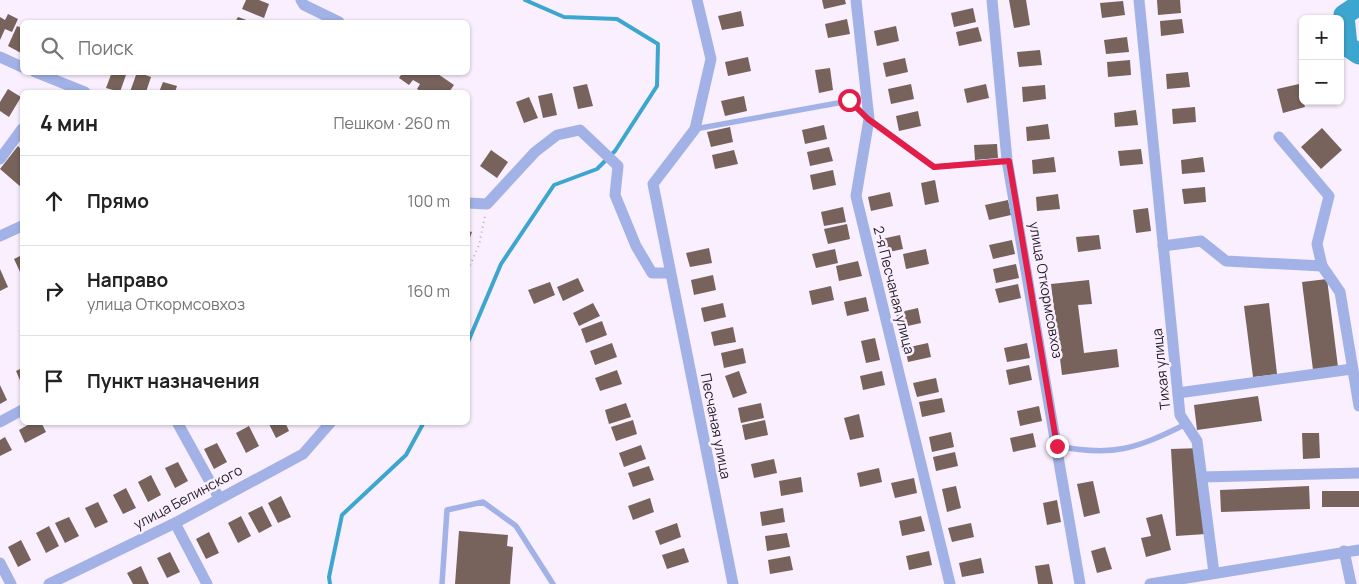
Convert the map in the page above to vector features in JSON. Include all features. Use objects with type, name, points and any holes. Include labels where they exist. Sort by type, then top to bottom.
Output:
[{"type":"street","points":[[301,0],[304,6],[335,20]]},
{"type":"street","name":"Песчаная улица","points":[[697,0],[711,59],[695,130],[653,184],[733,584]]},
{"type":"street","name":"2-я Песчаная улица","points":[[856,0],[868,119],[856,196],[950,584]]},
{"type":"street","name":"улица Откормсовхоз","points":[[992,0],[1007,160],[1080,584]]},
{"type":"street","name":"Тихая улица","points":[[1138,0],[1180,416],[1198,441],[1214,573]]},
{"type":"street","points":[[0,57],[20,66]]},
{"type":"street","points":[[42,75],[79,90]]},
{"type":"street","points":[[51,90],[57,82]]},
{"type":"street","points":[[470,203],[487,204],[535,152],[557,135],[580,130],[618,166],[615,195],[636,246],[652,273],[670,273]]},
{"type":"street","points":[[0,159],[20,132]]},
{"type":"street","points":[[1279,137],[1329,196],[1318,244],[1322,266],[1340,292],[1359,406]]},
{"type":"street","points":[[0,236],[20,227]]},
{"type":"street","points":[[1163,246],[1201,240],[1226,261],[1322,266]]},
{"type":"street","points":[[1178,393],[1352,369]]},
{"type":"street","points":[[0,422],[20,411]]},
{"type":"street","points":[[179,425],[219,498]]},
{"type":"street","name":"улица Белинского","points":[[49,584],[175,523],[303,454],[328,425]]},
{"type":"street","points":[[1202,477],[1359,473]]},
{"type":"street","points":[[175,523],[207,584]]},
{"type":"street","points":[[1150,584],[1359,550]]},
{"type":"street","points":[[1344,551],[1352,584]]},
{"type":"street","points":[[0,563],[11,584]]},
{"type":"lane","points":[[695,130],[849,100],[868,119],[934,167],[1007,160]]},
{"type":"lane","points":[[1057,446],[1086,452],[1114,452],[1148,443],[1186,424]]},
{"type":"lane","points":[[442,584],[447,510],[483,502],[516,526],[553,584]]},
{"type":"path","points":[[470,265],[479,245],[487,204]]},
{"type":"building","points":[[246,0],[259,0],[269,4],[264,18],[242,9]]},
{"type":"building","points":[[822,0],[845,0],[846,4],[824,9]]},
{"type":"building","points":[[1009,0],[1026,0],[1030,25],[1014,28]]},
{"type":"building","points":[[1157,0],[1180,0],[1181,13],[1158,15]]},
{"type":"building","points":[[1123,1],[1125,15],[1102,18],[1100,3]]},
{"type":"building","points":[[973,8],[976,22],[954,27],[951,13]]},
{"type":"building","points":[[741,11],[744,26],[722,30],[718,16]]},
{"type":"building","points":[[8,14],[18,19],[12,32],[5,29],[0,40],[0,17],[5,20]]},
{"type":"building","points":[[847,19],[850,34],[828,38],[825,24]]},
{"type":"building","points":[[1182,19],[1184,33],[1161,36],[1160,21]]},
{"type":"building","points":[[17,26],[20,27],[20,52],[8,46]]},
{"type":"building","points":[[896,26],[899,41],[877,46],[874,31]]},
{"type":"building","points":[[978,27],[982,41],[959,46],[956,32]]},
{"type":"building","points":[[1127,37],[1129,52],[1106,54],[1104,40]]},
{"type":"building","points":[[1040,50],[1042,65],[1019,67],[1017,52]]},
{"type":"building","points":[[748,57],[751,71],[728,76],[725,62]]},
{"type":"building","points":[[905,58],[908,72],[886,77],[883,63]]},
{"type":"building","points":[[1130,60],[1131,75],[1108,77],[1107,62]]},
{"type":"building","points":[[830,68],[833,90],[819,93],[815,70]]},
{"type":"building","points":[[1188,72],[1190,87],[1167,89],[1166,74]]},
{"type":"building","points":[[111,75],[126,75],[121,90],[106,88]]},
{"type":"building","points":[[136,75],[151,77],[147,90],[131,90]]},
{"type":"building","points":[[401,75],[439,75],[454,85],[450,90],[419,90],[417,89],[420,84],[413,80],[409,85],[399,78]]},
{"type":"building","points":[[163,82],[177,86],[176,90],[160,90]]},
{"type":"building","points":[[587,84],[593,106],[578,109],[573,87]]},
{"type":"building","points":[[911,84],[914,99],[891,104],[888,89]]},
{"type":"building","points":[[986,84],[989,98],[967,103],[964,89]]},
{"type":"building","points":[[1299,84],[1299,105],[1304,105],[1305,107],[1283,113],[1277,89]]},
{"type":"building","points":[[1045,85],[1046,99],[1023,102],[1022,87]]},
{"type":"building","points":[[8,89],[20,96],[9,117],[0,111],[0,102]]},
{"type":"building","points":[[552,93],[557,115],[543,118],[538,96]]},
{"type":"building","points":[[744,96],[747,111],[725,116],[721,101]]},
{"type":"building","points":[[529,97],[538,118],[524,123],[516,102]]},
{"type":"building","points":[[1195,107],[1196,122],[1173,124],[1172,109]]},
{"type":"building","points":[[1136,110],[1138,125],[1115,127],[1114,113]]},
{"type":"building","points":[[918,111],[921,126],[899,131],[896,116]]},
{"type":"building","points":[[1048,124],[1050,139],[1027,141],[1026,127]]},
{"type":"building","points":[[824,125],[827,139],[805,144],[802,130]]},
{"type":"building","points":[[730,127],[733,142],[711,147],[707,132]]},
{"type":"building","points":[[1322,128],[1342,150],[1321,169],[1301,147]]},
{"type":"building","points":[[997,144],[998,158],[975,160],[974,145]]},
{"type":"building","points":[[18,146],[20,148],[20,186],[0,169]]},
{"type":"building","points":[[829,147],[833,161],[810,166],[807,152]]},
{"type":"building","points":[[1141,149],[1143,164],[1120,166],[1118,151]]},
{"type":"building","points":[[491,150],[508,162],[497,178],[480,166]]},
{"type":"building","points":[[734,150],[738,164],[715,169],[712,155]]},
{"type":"building","points":[[1054,157],[1056,172],[1033,174],[1032,160]]},
{"type":"building","points":[[1203,157],[1205,172],[1182,174],[1181,160]]},
{"type":"building","points":[[833,170],[836,185],[813,190],[810,175]]},
{"type":"building","points":[[935,180],[939,202],[925,205],[921,183]]},
{"type":"building","points":[[1205,187],[1206,202],[1184,204],[1182,189]]},
{"type":"building","points":[[890,192],[893,206],[871,211],[868,197]]},
{"type":"building","points":[[1058,194],[1060,209],[1037,211],[1036,197]]},
{"type":"building","points":[[1008,200],[1011,215],[989,220],[985,205]]},
{"type":"building","points":[[843,207],[846,222],[824,226],[821,212]]},
{"type":"building","points":[[1148,208],[1151,231],[1136,233],[1133,210]]},
{"type":"building","points":[[847,224],[850,239],[828,244],[824,229]]},
{"type":"building","points":[[900,235],[903,249],[880,254],[877,240]]},
{"type":"building","points":[[1099,235],[1101,249],[1078,252],[1076,237]]},
{"type":"building","points":[[1012,240],[1015,254],[993,259],[989,245]]},
{"type":"building","points":[[709,248],[712,263],[690,267],[686,253]]},
{"type":"building","points":[[835,249],[838,263],[816,268],[812,254]]},
{"type":"building","points":[[926,249],[929,264],[906,269],[903,254]]},
{"type":"building","points":[[20,256],[20,272],[14,259]]},
{"type":"building","points":[[858,261],[862,276],[839,281],[836,266]]},
{"type":"building","points":[[1016,264],[1019,278],[996,283],[993,269]]},
{"type":"building","points":[[0,269],[8,287],[0,291]]},
{"type":"building","points":[[713,275],[716,290],[694,295],[691,280]]},
{"type":"building","points":[[578,278],[584,291],[563,301],[557,287]]},
{"type":"building","points":[[1327,279],[1338,367],[1313,370],[1302,282]]},
{"type":"building","points":[[1089,280],[1092,304],[1078,305],[1084,353],[1117,349],[1119,367],[1062,375],[1051,284]]},
{"type":"building","points":[[550,282],[555,295],[534,304],[528,290]]},
{"type":"building","points":[[1018,284],[1021,298],[999,303],[995,289]]},
{"type":"building","points":[[831,286],[834,300],[812,305],[809,291]]},
{"type":"building","points":[[866,297],[869,311],[847,316],[844,302]]},
{"type":"building","points":[[593,303],[600,316],[579,326],[573,313]]},
{"type":"building","points":[[723,303],[726,317],[704,322],[701,308]]},
{"type":"building","points":[[1269,303],[1277,374],[1253,377],[1244,306]]},
{"type":"building","points":[[918,308],[921,323],[899,328],[896,313]]},
{"type":"building","points":[[602,321],[607,335],[586,343],[581,329]]},
{"type":"building","points":[[733,327],[736,342],[714,346],[711,332]]},
{"type":"building","points":[[875,338],[880,360],[866,363],[861,341]]},
{"type":"building","points":[[612,343],[617,357],[595,365],[590,351]]},
{"type":"building","points":[[928,343],[931,357],[908,362],[905,348]]},
{"type":"building","points":[[1027,343],[1030,358],[1007,362],[1004,348]]},
{"type":"building","points":[[743,348],[746,363],[724,368],[721,353]]},
{"type":"building","points":[[1029,365],[1032,380],[1009,385],[1006,370]]},
{"type":"building","points":[[20,369],[20,380],[16,371]]},
{"type":"building","points":[[617,370],[622,384],[600,391],[595,378]]},
{"type":"building","points":[[739,371],[747,393],[733,398],[725,376]]},
{"type":"building","points":[[882,371],[885,385],[863,390],[860,376]]},
{"type":"building","points":[[936,378],[939,392],[917,397],[913,383]]},
{"type":"building","points":[[0,385],[7,400],[0,404]]},
{"type":"building","points":[[1258,396],[1262,421],[1197,430],[1194,405]]},
{"type":"building","points":[[942,398],[945,412],[922,417],[919,402]]},
{"type":"building","points":[[626,403],[631,417],[609,424],[605,410]]},
{"type":"building","points":[[761,403],[764,418],[741,423],[738,408]]},
{"type":"building","points":[[1039,406],[1042,421],[1020,426],[1017,411]]},
{"type":"building","points":[[859,414],[864,437],[850,440],[844,418]]},
{"type":"building","points":[[633,420],[637,434],[616,441],[611,427]]},
{"type":"building","points":[[765,420],[768,435],[745,440],[742,425]]},
{"type":"building","points":[[28,425],[42,425],[46,432],[25,443],[19,430]]},
{"type":"building","points":[[270,425],[286,425],[289,431],[276,438]]},
{"type":"building","points":[[249,426],[259,446],[246,453],[236,433]]},
{"type":"building","points":[[951,432],[954,447],[932,452],[929,437]]},
{"type":"building","points":[[1033,433],[1036,447],[1013,452],[1010,438]]},
{"type":"building","points":[[1302,433],[1319,433],[1320,458],[1303,459]]},
{"type":"building","points":[[5,437],[12,450],[0,456],[0,440]]},
{"type":"building","points":[[217,443],[227,462],[214,469],[204,449]]},
{"type":"building","points":[[641,445],[646,459],[624,467],[619,453]]},
{"type":"building","points":[[1201,448],[1206,534],[1176,536],[1171,449]]},
{"type":"building","points":[[955,452],[958,466],[936,471],[933,457]]},
{"type":"building","points":[[774,459],[777,473],[754,478],[751,464]]},
{"type":"building","points":[[178,462],[188,481],[175,488],[165,468]]},
{"type":"building","points":[[649,466],[654,480],[633,487],[628,473]]},
{"type":"building","points":[[879,468],[882,482],[860,487],[857,473]]},
{"type":"building","points":[[151,475],[161,495],[148,502],[138,482]]},
{"type":"building","points":[[801,477],[803,492],[781,496],[779,481]]},
{"type":"building","points":[[914,478],[917,493],[895,498],[891,483]]},
{"type":"building","points":[[1093,481],[1100,513],[1084,517],[1077,484]]},
{"type":"building","points":[[956,486],[961,508],[947,512],[942,489]]},
{"type":"building","points":[[1309,486],[1310,509],[1221,512],[1220,490]]},
{"type":"building","points":[[126,488],[136,508],[123,514],[113,495]]},
{"type":"building","points":[[1322,491],[1359,491],[1359,507],[1322,507]]},
{"type":"building","points":[[281,496],[291,517],[278,523],[268,503]]},
{"type":"building","points":[[650,498],[654,512],[633,520],[628,506]]},
{"type":"building","points":[[1057,500],[1061,522],[1047,525],[1043,503]]},
{"type":"building","points":[[98,502],[108,522],[95,528],[85,508]]},
{"type":"building","points":[[262,506],[272,526],[259,533],[248,513]]},
{"type":"building","points":[[783,508],[785,522],[762,526],[760,512]]},
{"type":"building","points":[[1162,514],[1171,550],[1146,557],[1141,538],[1151,536],[1146,518]]},
{"type":"building","points":[[241,516],[251,536],[238,543],[228,523]]},
{"type":"building","points":[[921,516],[925,531],[902,536],[899,521]]},
{"type":"building","points":[[69,517],[79,536],[65,543],[55,523]]},
{"type":"building","points":[[677,523],[681,537],[660,545],[655,531]]},
{"type":"building","points":[[971,523],[974,537],[952,542],[948,528]]},
{"type":"building","points":[[49,526],[59,546],[46,553],[36,533]]},
{"type":"building","points":[[459,531],[508,535],[507,546],[513,547],[510,584],[455,584]]},
{"type":"building","points":[[209,532],[219,553],[206,559],[196,539]]},
{"type":"building","points":[[787,533],[790,547],[767,551],[765,536]]},
{"type":"building","points":[[21,540],[31,560],[18,567],[8,547]]},
{"type":"building","points":[[1105,547],[1112,569],[1097,573],[1091,551]]},
{"type":"building","points":[[684,548],[689,562],[667,569],[662,555]]},
{"type":"building","points":[[929,551],[932,565],[909,570],[906,556]]},
{"type":"building","points":[[170,552],[180,572],[167,578],[157,558]]},
{"type":"building","points":[[790,556],[793,570],[770,574],[768,560]]},
{"type":"building","points":[[981,558],[984,573],[962,577],[959,563]]},
{"type":"building","points":[[1049,564],[1053,584],[1038,584],[1035,566]]},
{"type":"building","points":[[141,566],[149,584],[133,584],[127,573]]},
{"type":"waterway","points":[[470,337],[501,264],[554,185],[597,169],[615,151],[657,86],[658,44],[617,19],[564,17],[525,0]]},
{"type":"waterway","points":[[1359,5],[1344,15],[1347,46],[1359,54]]},
{"type":"waterway","points":[[330,584],[329,577],[342,515],[406,455],[422,425]]},
{"type":"route","points":[[849,100],[868,119],[934,167],[1009,161],[1057,446]]}]
